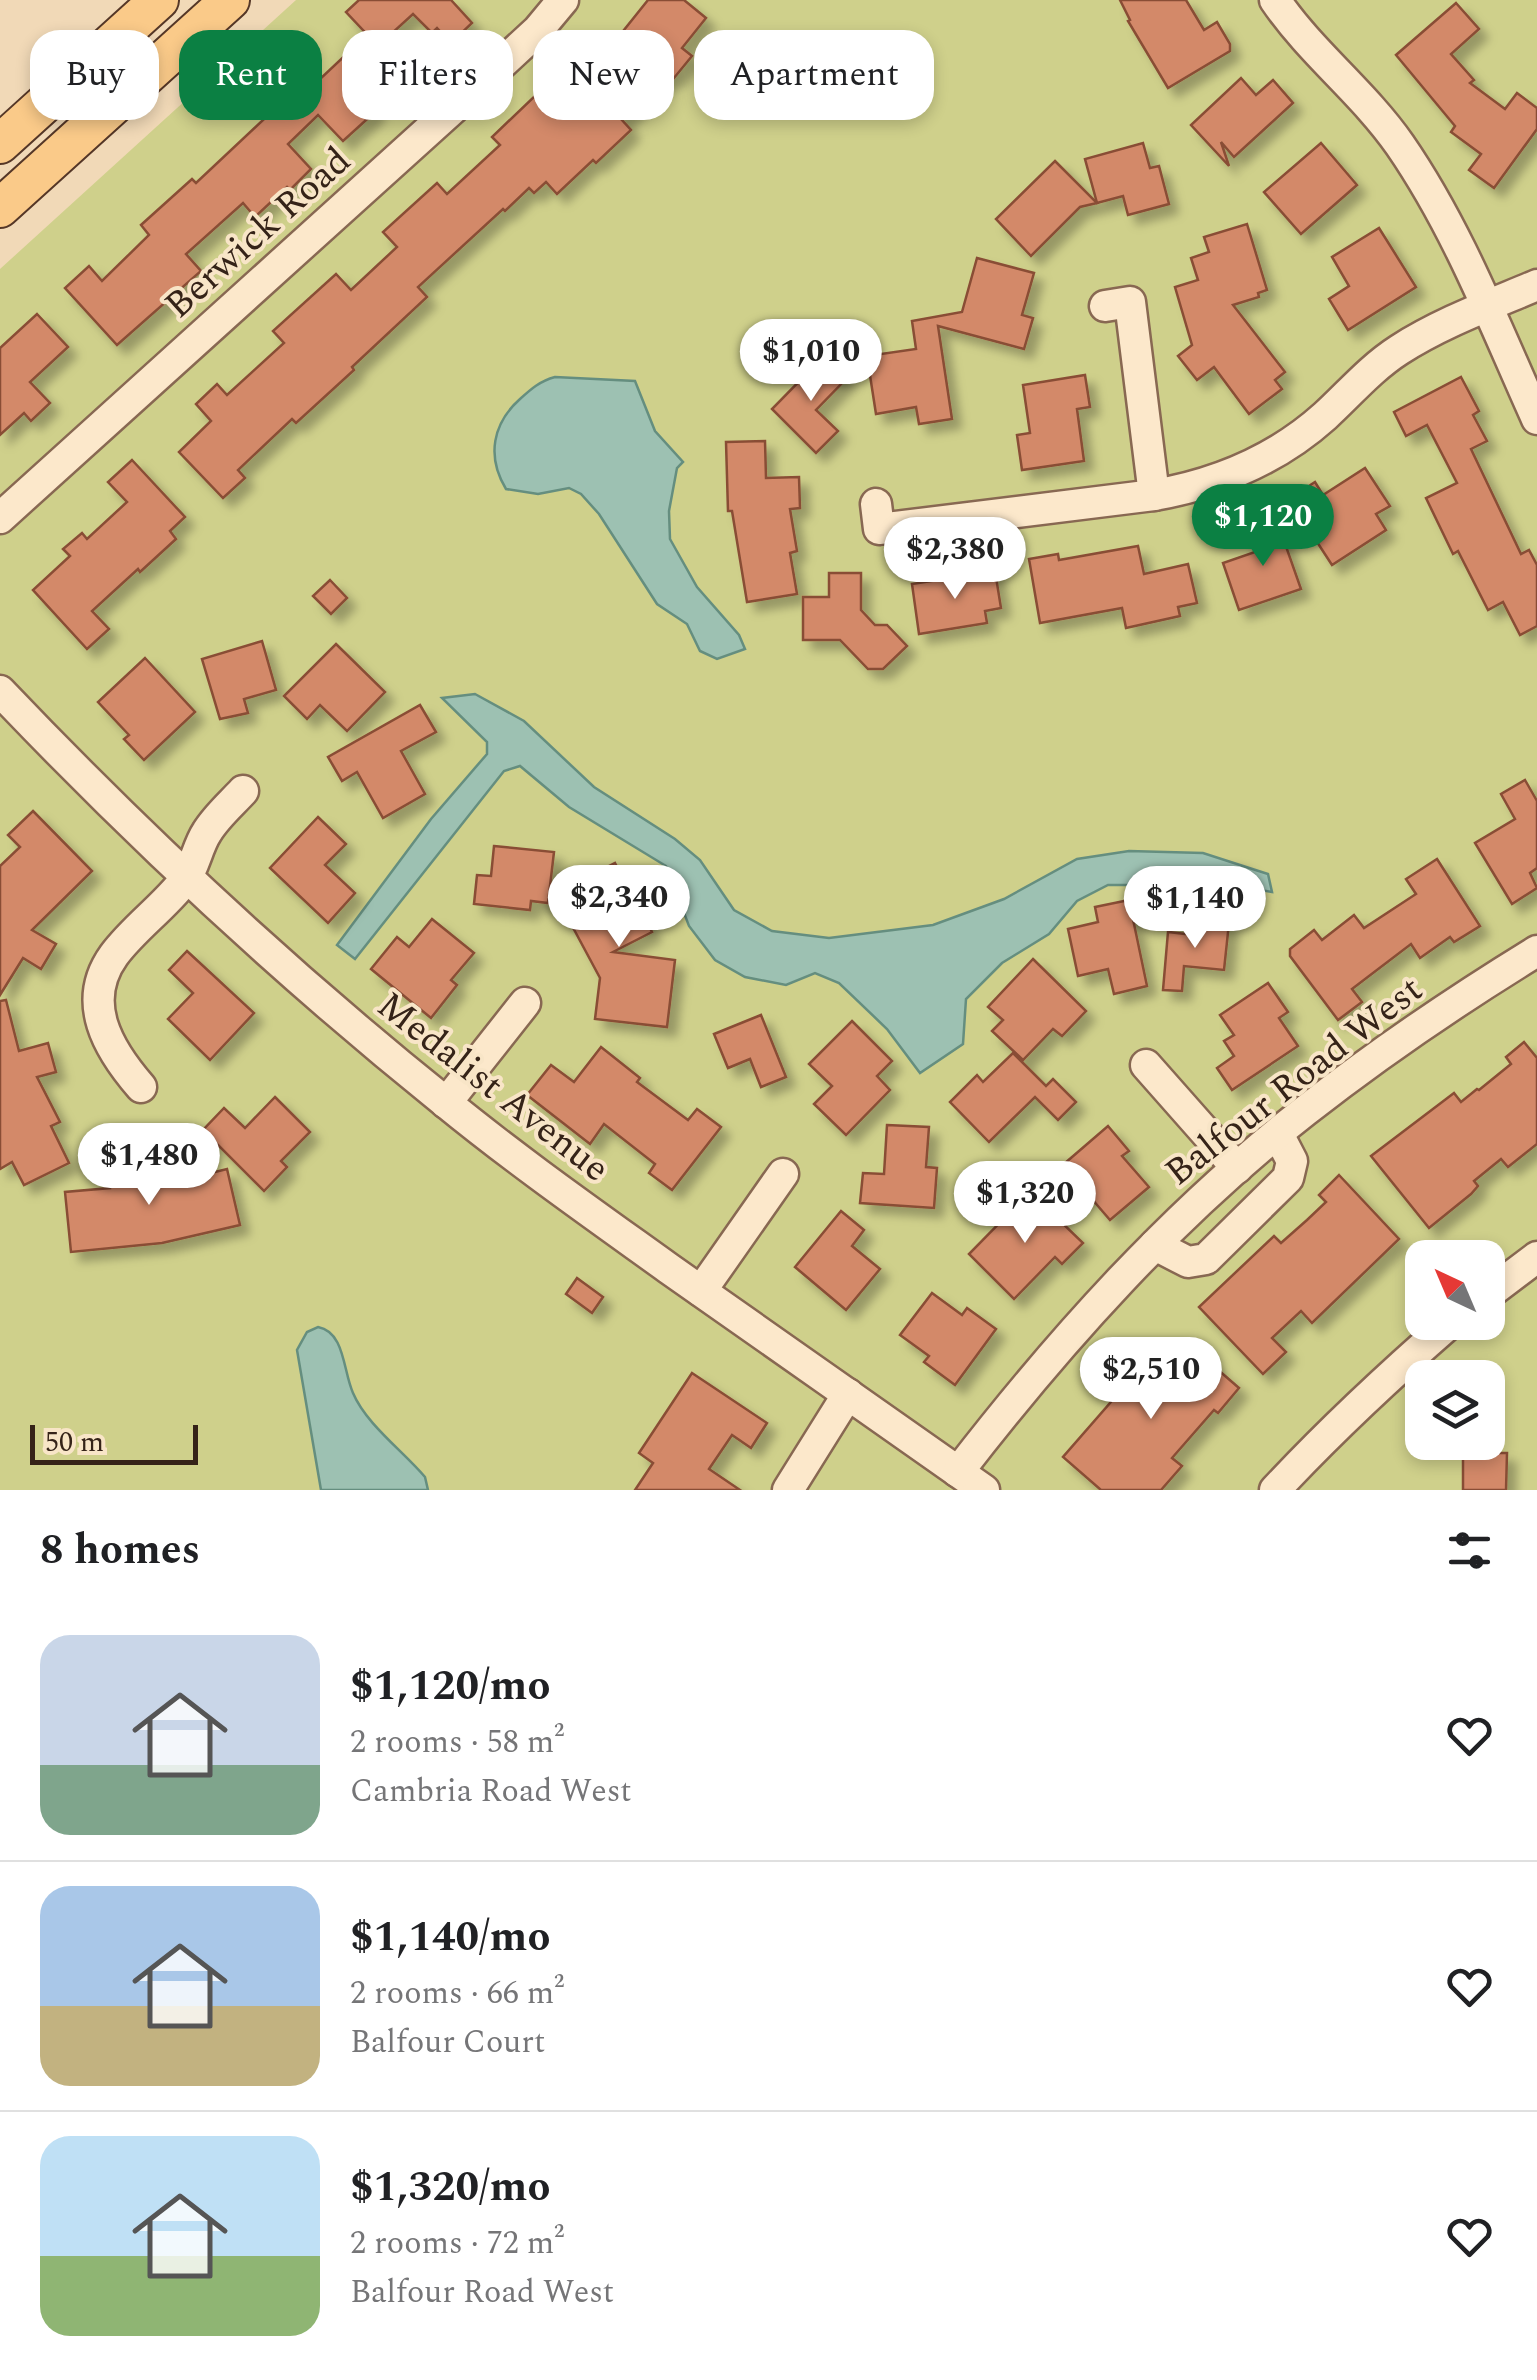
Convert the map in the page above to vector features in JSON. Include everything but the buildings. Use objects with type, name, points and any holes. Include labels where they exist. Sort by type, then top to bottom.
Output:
[{"type":"main road","points":[[0,144],[159,0]]},
{"type":"main road","points":[[0,208],[230,0]]},
{"type":"street","name":"Berwick Road","points":[[0,518],[459,103],[538,30],[563,0]]},
{"type":"street","points":[[1275,0],[1356,91],[1421,176],[1452,231],[1537,419]]},
{"type":"street","points":[[876,504],[880,529],[1154,495],[1223,478],[1259,462],[1304,433],[1365,376],[1430,331],[1537,286]]},
{"type":"street","points":[[1105,306],[1130,302],[1154,495]]},
{"type":"street","name":"Medalist Avenue","points":[[0,691],[186,879],[310,990],[446,1103],[567,1196],[984,1490]]},
{"type":"street","points":[[141,1087],[119,1062],[104,1033],[99,1002],[101,981],[115,953],[186,879],[207,832],[243,791]]},
{"type":"street","name":"Balfour Road West","points":[[958,1472],[1059,1347],[1155,1245],[1237,1168],[1383,1052],[1537,951]]},
{"type":"street","points":[[446,1103],[525,1003]]},
{"type":"street","points":[[1146,1065],[1237,1168]]},
{"type":"street","points":[[1155,1245],[1188,1262],[1206,1260],[1288,1178],[1292,1161],[1278,1134]]},
{"type":"street","points":[[701,1291],[784,1174]]},
{"type":"street","points":[[1505,1281],[1537,1257]]},
{"type":"street","points":[[1275,1490],[1319,1443],[1430,1340]]},
{"type":"street","points":[[788,1490],[848,1394]]},
{"type":"green space","points":[[296,0],[1537,0],[1537,1490],[0,1490],[0,269],[179,106],[179,120],[322,120],[322,30],[263,30]]},
{"type":"shaded area","points":[[555,377],[635,381],[655,431],[683,462],[677,468],[669,511],[670,539],[697,587],[739,635],[745,649],[717,659],[700,651],[687,624],[657,604],[599,514],[581,494],[569,488],[538,494],[506,489],[496,464],[498,429],[520,399]]},
{"type":"shaded area","points":[[475,694],[524,721],[594,787],[675,839],[700,860],[734,910],[772,931],[829,938],[933,925],[1004,899],[1077,859],[1129,851],[1203,853],[1268,874],[1272,892],[1214,882],[1155,879],[1108,885],[1077,901],[1049,934],[1002,963],[966,999],[963,1044],[920,1073],[887,1029],[839,983],[815,973],[786,985],[745,977],[715,960],[689,926],[666,866],[569,807],[520,766],[504,771],[355,959],[337,945],[431,819],[487,754],[487,742],[442,698]]},
{"type":"shaded area","points":[[318,1327],[327,1330],[338,1344],[359,1404],[425,1477],[428,1490],[321,1490],[297,1350],[307,1332]]}]
